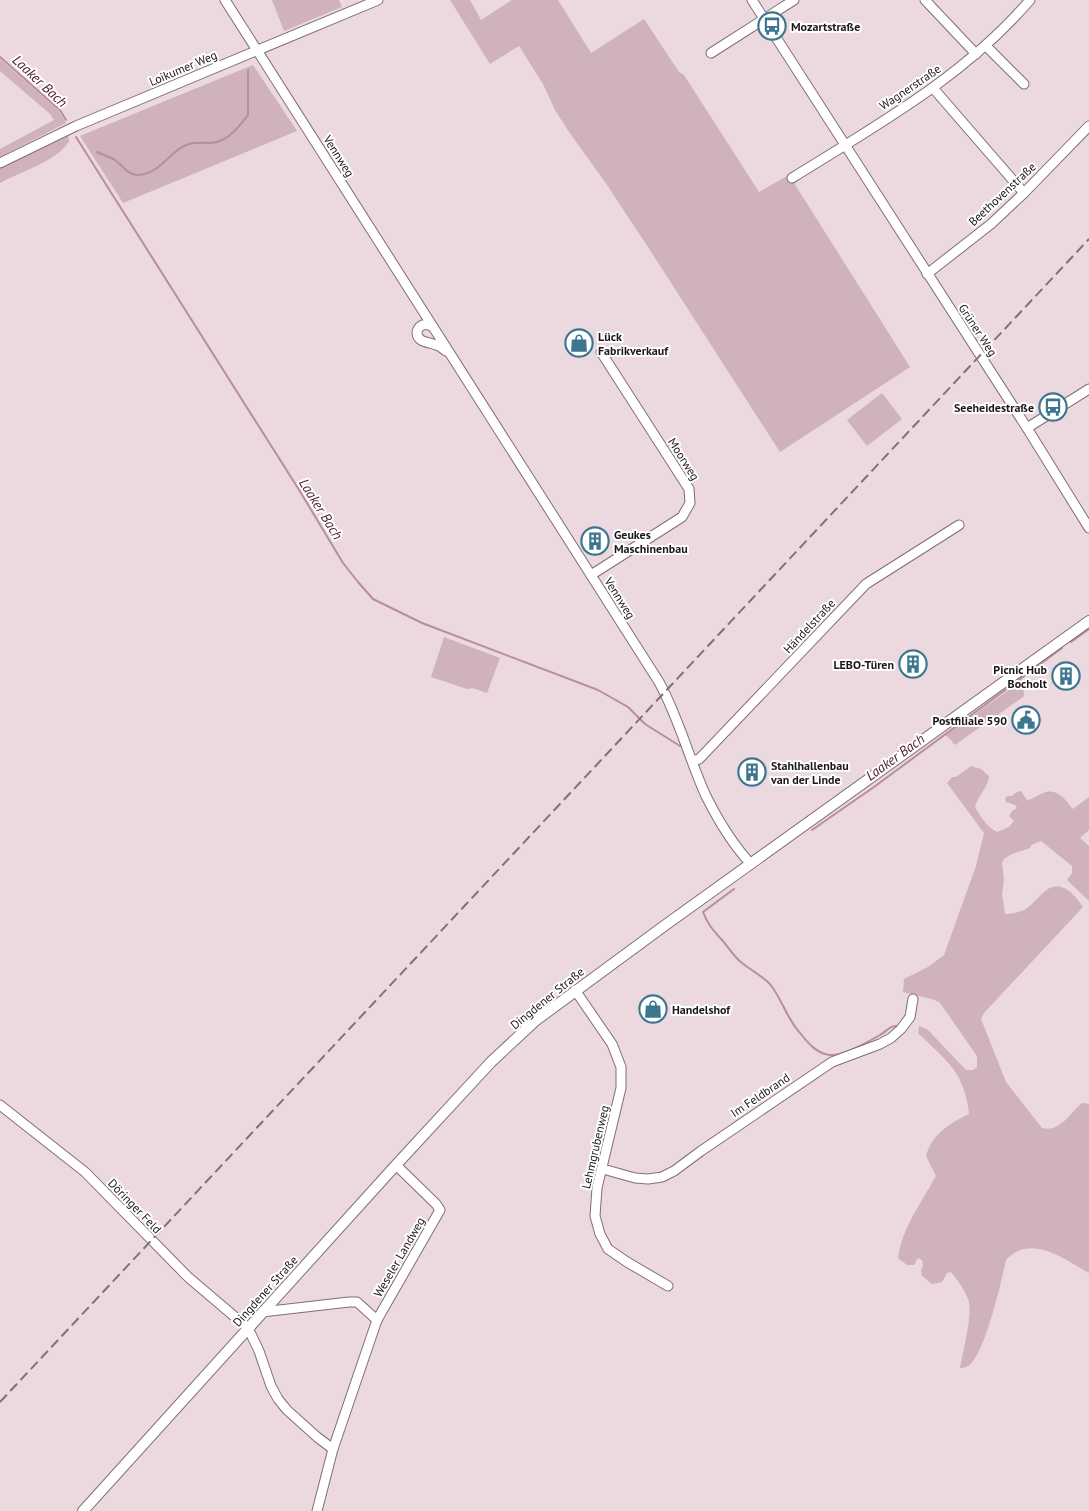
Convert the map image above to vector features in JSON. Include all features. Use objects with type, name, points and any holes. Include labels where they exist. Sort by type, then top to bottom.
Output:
[{"type":"main road","name":"Dingdener Straße","points":[[83,1511],[396,1164],[457,1098],[535,1021],[575,990],[1089,621]]},
{"type":"street","name":"Vennweg","points":[[225,0],[664,693],[705,792],[716,813],[745,858],[751,864]]},
{"type":"street","name":"Loikumer Weg","points":[[0,163],[76,126],[378,0]]},
{"type":"street","name":"Grüner Weg","points":[[752,0],[1027,428],[1089,528]]},
{"type":"street","points":[[711,53],[794,0]]},
{"type":"street","points":[[925,0],[976,54]]},
{"type":"street","name":"Wagnerstraße","points":[[845,145],[933,88],[986,46],[1030,0]]},
{"type":"street","points":[[986,46],[1024,84]]},
{"type":"street","points":[[933,88],[1024,192]]},
{"type":"street","name":"Beethovenstraße","points":[[927,274],[991,224],[1089,126]]},
{"type":"street","points":[[792,178],[845,145]]},
{"type":"street","name":"Vennweg","points":[[432,326],[422,325],[418,328],[417,334],[420,339],[440,346],[450,355]]},
{"type":"street","name":"Moorweg","points":[[591,575],[682,517],[690,502],[689,489],[601,352]]},
{"type":"street","points":[[1027,428],[1089,389]]},
{"type":"street","name":"Händelstraße","points":[[693,761],[703,755],[866,584],[959,526]]},
{"type":"street","name":"Lehmgrubenweg","points":[[575,990],[612,1044],[621,1067],[621,1088],[597,1188],[595,1216],[600,1234],[608,1249],[668,1286]]},
{"type":"street","name":"Im Feldbrand","points":[[602,1168],[635,1178],[648,1179],[662,1177],[674,1171],[832,1062],[892,1038],[910,1017],[913,999]]},
{"type":"street","name":"Döringer Feld","points":[[0,1105],[85,1172],[188,1277],[248,1328]]},
{"type":"street","name":"Weseler Landweg","points":[[317,1511],[333,1449],[377,1320],[440,1210],[396,1164]]},
{"type":"street","name":"Weseler Landweg","points":[[262,1312],[357,1302],[377,1320]]},
{"type":"street","points":[[248,1328],[278,1399],[287,1410],[333,1449]]},
{"type":"shaded area","points":[[272,0],[339,0],[342,7],[284,31]]},
{"type":"shaded area","points":[[450,0],[470,0],[481,20],[512,0],[558,0],[591,53],[644,19],[679,72],[684,75],[759,192],[789,175],[910,367],[780,452],[646,244],[569,132],[555,110],[543,84],[519,46],[490,64]]},
{"type":"shaded area","points":[[0,59],[59,111],[66,123],[0,157],[0,149],[54,120],[50,114],[0,71]]},
{"type":"shaded area","points":[[253,65],[297,131],[123,203],[80,136]]},
{"type":"shaded area","points":[[68,134],[69,142],[47,161],[0,183],[0,160]]},
{"type":"shaded area","points":[[882,393],[902,419],[867,446],[847,420]]},
{"type":"shaded area","points":[[444,637],[500,658],[487,693],[472,688],[467,689],[431,677]]},
{"type":"shaded area","points":[[1023,680],[1023,697],[955,745],[945,735]]},
{"type":"shaded area","points":[[971,766],[981,769],[989,776],[975,807],[987,824],[997,832],[1009,827],[1014,821],[1009,816],[1017,808],[1015,805],[1006,802],[1005,799],[1007,796],[1012,796],[1017,792],[1021,791],[1027,800],[1046,792],[1055,792],[1062,796],[1073,809],[1089,797],[1089,830],[1080,838],[1089,846],[1089,901],[1067,880],[1072,873],[1072,866],[1041,841],[1031,845],[1030,848],[1012,854],[1004,859],[1002,863],[1004,879],[1002,894],[1005,914],[1024,910],[1045,891],[1058,886],[1068,890],[1083,907],[984,1013],[981,1019],[1006,1082],[1042,1128],[1054,1128],[1082,1103],[1089,1104],[1089,1273],[1047,1251],[1026,1249],[1015,1252],[1006,1260],[991,1317],[980,1348],[968,1366],[960,1368],[970,1308],[964,1290],[951,1272],[947,1273],[942,1282],[932,1284],[922,1276],[922,1260],[918,1258],[914,1265],[907,1265],[898,1258],[908,1226],[936,1176],[926,1156],[929,1148],[937,1135],[955,1121],[969,1114],[965,1093],[957,1074],[918,1033],[919,1026],[927,1029],[966,1070],[973,1070],[977,1067],[977,1056],[940,1003],[903,992],[904,979],[928,967],[944,955],[976,866],[984,833],[947,783],[952,777],[956,777]]},
{"type":"waterway","name":"Laaker Bach","points":[[0,57],[60,110],[66,120]]},
{"type":"waterway","points":[[97,152],[115,160],[128,172],[137,175],[153,171],[176,151],[189,144],[213,143],[224,139],[236,130],[248,115],[248,70]]},
{"type":"waterway","name":"Laaker Bach","points":[[76,137],[301,493],[343,563],[373,599],[422,623],[598,690],[628,707],[645,724],[680,746]]},
{"type":"waterway","name":"Laaker Bach","points":[[1071,642],[1089,629]]},
{"type":"waterway","name":"Laaker Bach","points":[[812,830],[874,787],[1062,648]]},
{"type":"waterway","points":[[734,889],[703,912],[713,930],[736,958],[770,984],[795,1027],[813,1047],[821,1053],[836,1055],[863,1045],[889,1028],[896,1026]]},
{"type":"railway","points":[[0,1402],[1089,239]]},
{"type":"place","name":"Mozartstraße","points":[[772,26]]},
{"type":"place","name":"Lück Fabrikverkauf","points":[[579,343]]},
{"type":"place","name":"Seeheidestraße","points":[[1053,407]]},
{"type":"place","name":"Geukes Maschinenbau","points":[[595,541]]},
{"type":"place","name":"LEBO-Türen","points":[[913,664]]},
{"type":"place","name":"Picnic Hub Bocholt","points":[[1066,676]]},
{"type":"place","name":"Postfiliale 590","points":[[1026,720]]},
{"type":"place","name":"Stahlhallenbau van der Linde","points":[[752,772]]},
{"type":"place","name":"Handelshof","points":[[653,1009]]}]
